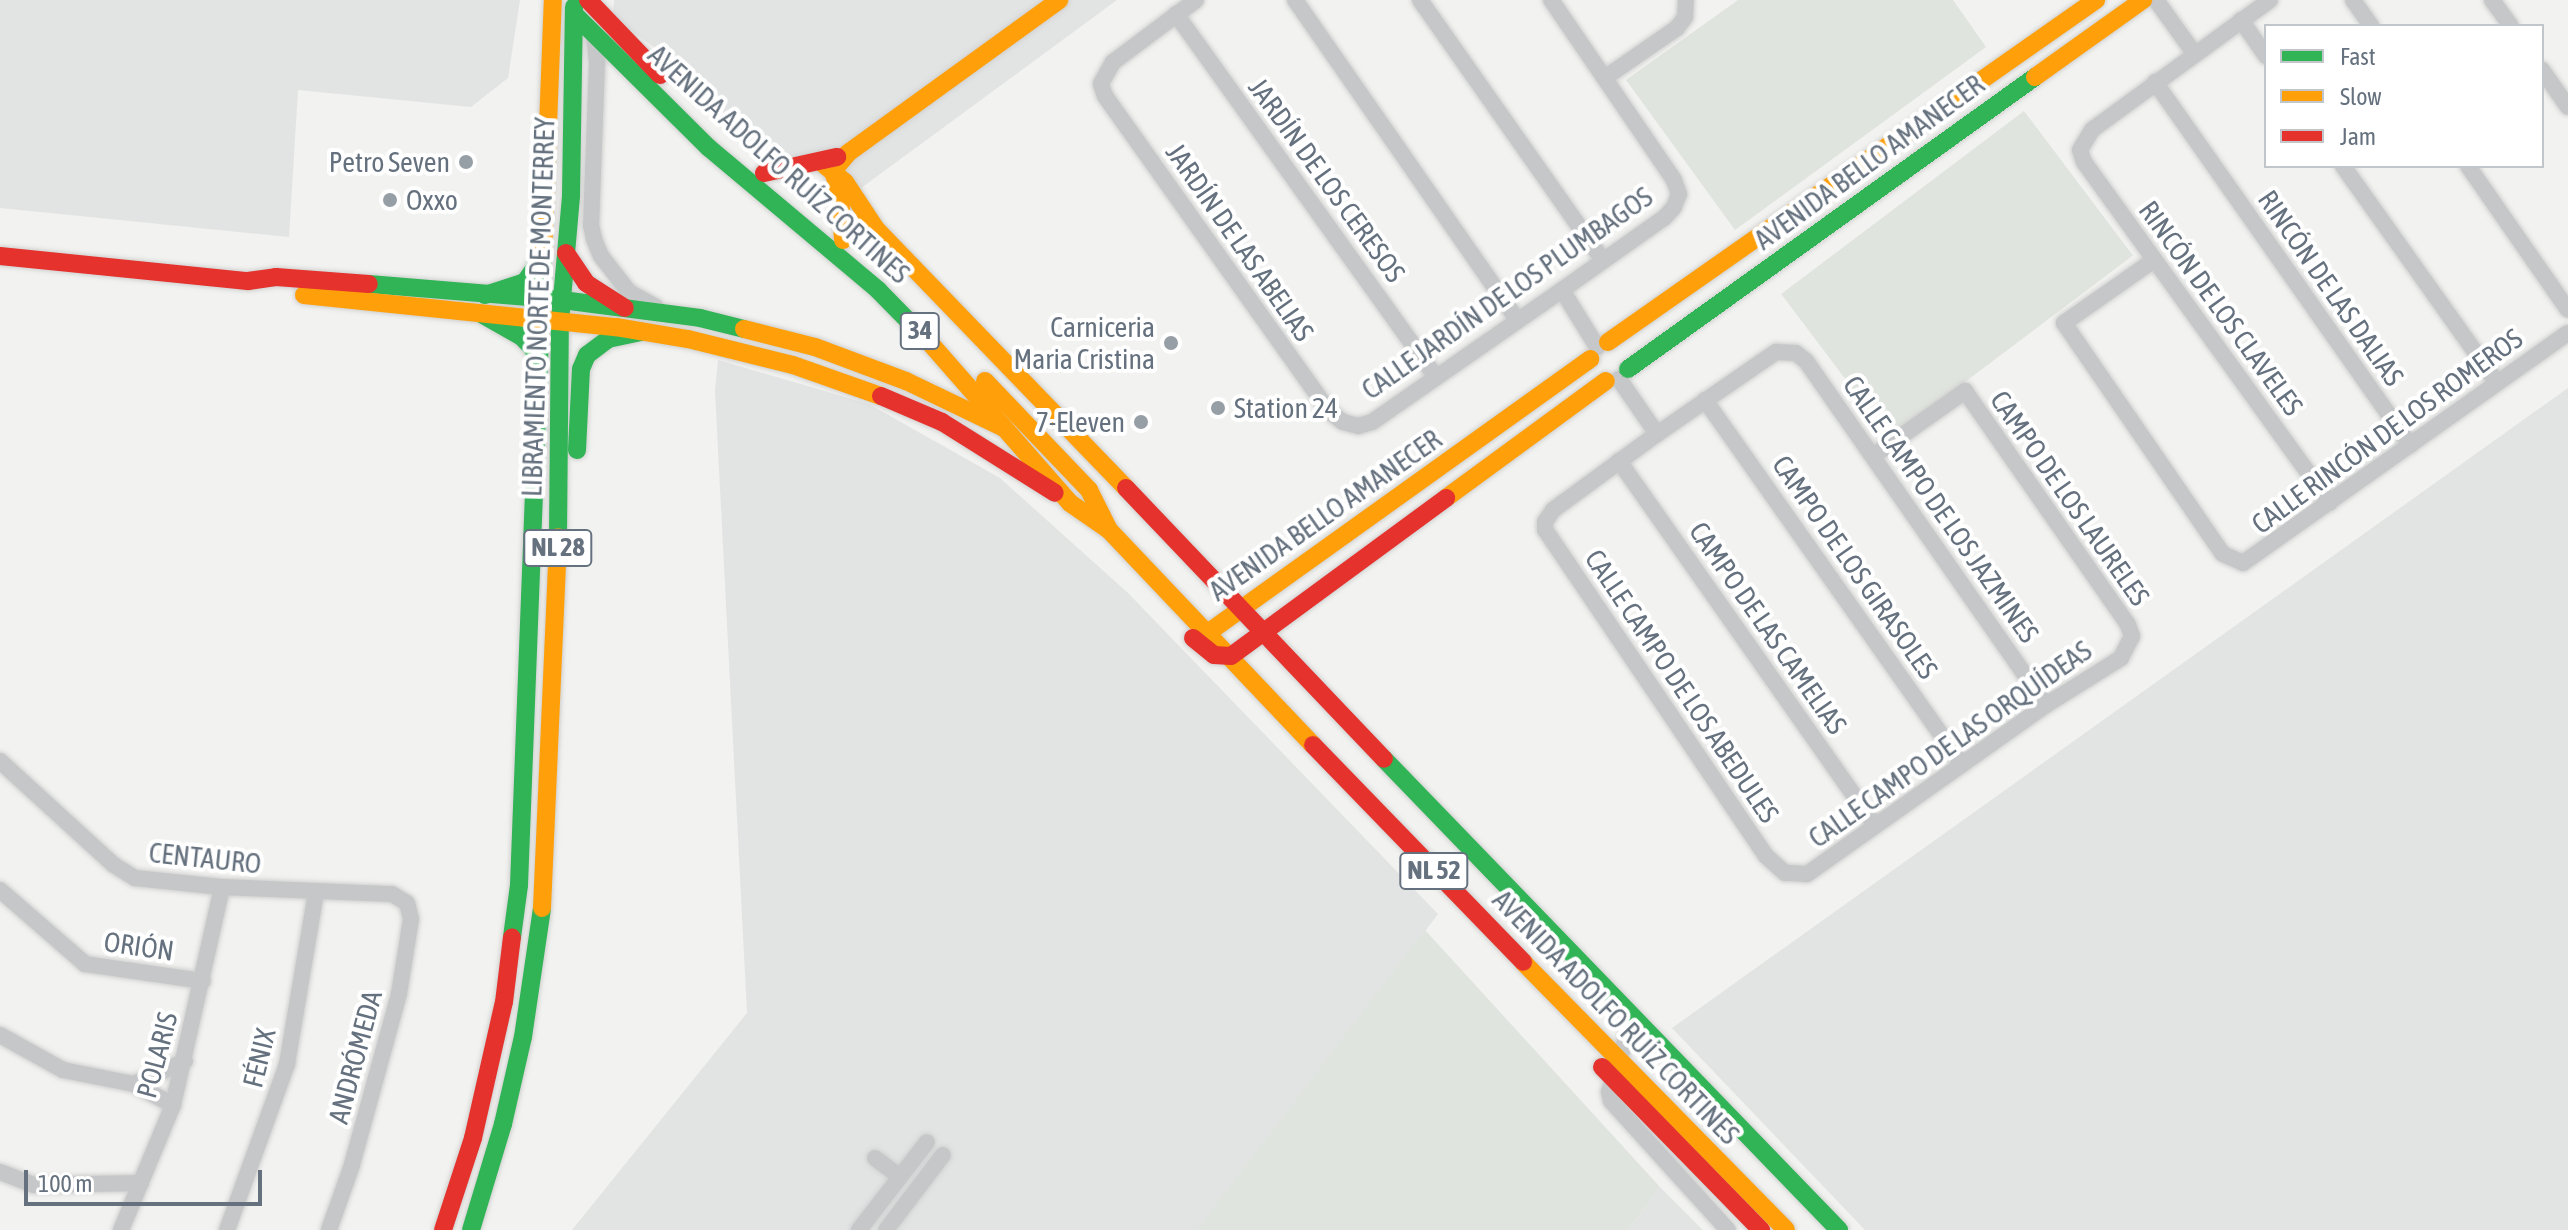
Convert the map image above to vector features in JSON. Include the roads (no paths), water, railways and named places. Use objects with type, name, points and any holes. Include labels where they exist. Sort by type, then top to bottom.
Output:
[{"type":"main road","points":[[443,1230],[473,1138],[504,1002],[519,885],[540,373],[540,299],[546,252],[553,0]]},
{"type":"main road","name":"AVENIDA ADOLFO RUÍZ CORTINES","points":[[560,0],[574,7],[594,34],[709,148],[878,290],[922,333],[1070,503],[1109,530]]},
{"type":"main road","points":[[764,173],[827,167],[1059,0]]},
{"type":"main road","name":"AVENIDA BELLO AMANECER","points":[[1209,647],[1243,608],[1416,486],[1598,349],[2096,0]]},
{"type":"main road","points":[[2143,0],[2154,0]]},
{"type":"main road","name":"AVENIDA BELLO AMANECER","points":[[1209,647],[1263,630],[2143,0]]},
{"type":"main road","name":"AVENIDA ADOLFO RUÍZ CORTINES","points":[[592,2],[712,129],[843,240],[982,377],[1089,490],[1109,530],[1209,647],[1422,859],[1618,1067],[1786,1230]]},
{"type":"main road","name":"LIBRAMIENTO NORTE DE MONTERREY","points":[[471,1230],[503,1124],[523,1037],[546,881],[560,322],[571,195],[574,7]]},
{"type":"main road","points":[[1888,145],[1900,155],[1905,171]]},
{"type":"main road","points":[[827,167],[840,194],[843,240]]},
{"type":"main road","points":[[827,167],[876,229],[1035,397],[1243,608],[1480,861],[1839,1230]]},
{"type":"main road","points":[[1857,167],[1861,182],[1875,192]]},
{"type":"main road","points":[[485,295],[525,282],[546,252]]},
{"type":"main road","points":[[566,253],[586,283],[625,308]]},
{"type":"main road","name":"NL 52","points":[[0,256],[248,281],[276,277],[562,300],[669,313],[815,347],[906,381],[1059,457]]},
{"type":"main road","name":"NL 52","points":[[248,281],[275,291],[616,327],[688,339],[793,365],[869,391],[942,422],[1070,503]]},
{"type":"main road","points":[[483,315],[522,337],[534,350],[540,373]]},
{"type":"main road","points":[[561,372],[564,355],[572,344],[590,334],[616,327]]},
{"type":"main road","points":[[554,652],[575,531],[581,369],[597,345],[625,334],[642,332]]},
{"type":"main road","points":[[1623,347],[1629,361],[1618,376],[1594,373],[1598,349],[1623,347]]},
{"type":"main road","points":[[982,377],[1035,397]]},
{"type":"main road","points":[[1416,486],[1431,511]]},
{"type":"main road","points":[[1070,503],[1618,1067],[1624,1082],[1647,1115],[1761,1230]]},
{"type":"main road","points":[[1377,514],[1395,537]]},
{"type":"main road","points":[[1422,859],[1480,861]]},
{"type":"main road","points":[[1618,1067],[1630,1051],[1654,1051],[1725,1117],[1741,1127]]},
{"type":"main road","points":[[452,1205],[456,1230]]},
{"type":"street","points":[[1176,14],[1196,0]]},
{"type":"street","points":[[1295,0],[1517,320]]},
{"type":"street","points":[[1420,0],[1603,260]]},
{"type":"street","points":[[1551,0],[1606,77],[1677,28],[1685,17],[1686,0]]},
{"type":"street","points":[[2154,0],[2194,53]]},
{"type":"street","points":[[2155,82],[2270,0]]},
{"type":"street","points":[[2353,0],[2370,24]]},
{"type":"street","points":[[2492,0],[2510,24]]},
{"type":"street","points":[[592,2],[591,225],[594,239],[601,256],[629,292],[669,313]]},
{"type":"street","name":"JARDÍN DE LAS ABELIAS","points":[[1176,14],[1104,72],[1101,84],[1105,96],[1328,410],[1343,422],[1358,426]]},
{"type":"street","name":"JARDÍN DE LOS CERESOS","points":[[1176,14],[1436,377]]},
{"type":"street","points":[[2241,20],[2264,53]]},
{"type":"street","points":[[2544,73],[2568,107]]},
{"type":"street","name":"CALLE JARDÍN DE LOS PLUMBAGOS","points":[[1358,426],[1372,422],[1665,217],[1674,207],[1679,194],[1674,180],[1606,77]]},
{"type":"street","name":"RINCÓN DE LOS CLAVELES","points":[[2155,82],[2084,139],[2080,150],[2084,162],[2330,503]]},
{"type":"street","name":"RINCÓN DE LAS DALIAS","points":[[2155,82],[2410,445]]},
{"type":"street","points":[[2344,168],[2497,383]]},
{"type":"street","points":[[2469,168],[2568,310]]},
{"type":"street","name":"CALLE RINCÓN DE LOS ROMEROS","points":[[2154,260],[2064,323],[2223,554],[2234,562],[2251,561],[2568,333]]},
{"type":"street","points":[[1562,290],[1598,349]]},
{"type":"street","name":"CALLE CAMPO DE LOS JAZMINES","points":[[1705,400],[1776,352],[1786,350],[1806,361],[2046,705]]},
{"type":"street","points":[[1618,376],[1657,434]]},
{"type":"street","name":"CAMPO DE LOS LAURELES","points":[[1873,456],[1965,391],[2128,625],[2132,636]]},
{"type":"street","points":[[1619,461],[1705,400]]},
{"type":"street","name":"CAMPO DE LOS GIRASOLES","points":[[1705,400],[1962,764]]},
{"type":"street","name":"CALLE CAMPO DE LOS ABEDULES","points":[[1619,461],[1553,510],[1545,522],[1548,537],[1766,856],[1785,873]]},
{"type":"street","name":"CAMPO DE LAS CAMELIAS","points":[[1619,461],[1875,825]]},
{"type":"street","name":"CALLE CAMPO DE LAS ORQUÍDEAS","points":[[1785,873],[1807,874],[2046,705],[2121,658],[2132,636]]},
{"type":"street","name":"CENTAURO","points":[[0,761],[125,873],[147,880],[222,887],[401,897]]},
{"type":"street","name":"POLARIS","points":[[121,1230],[173,1105],[222,887]]},
{"type":"street","name":"ORIÓN","points":[[0,890],[85,964],[203,981]]},
{"type":"street","name":"FÉNIX","points":[[227,1230],[287,1064],[316,893]]},
{"type":"street","name":"ANDRÓMEDA","points":[[329,1230],[352,1165],[403,976],[411,911],[401,897]]},
{"type":"street","points":[[1633,1017],[1611,1101],[1728,1230]]},
{"type":"street","points":[[0,1035],[63,1070],[134,1084],[173,1105]]},
{"type":"street","points":[[134,1084],[185,1061]]},
{"type":"street","points":[[859,1230],[927,1142]]},
{"type":"street","points":[[886,1230],[943,1155]]},
{"type":"street","points":[[875,1158],[900,1177]]},
{"type":"street","points":[[0,1172],[15,1180],[52,1187],[141,1183]]},
{"type":"place","name":"Petro Seven","points":[[466,162]]},
{"type":"place","name":"Oxxo","points":[[390,200]]},
{"type":"place","name":"Carniceria Maria Cristina","points":[[1171,343]]},
{"type":"place","name":"Station 24","points":[[1218,408]]},
{"type":"place","name":"7-Eleven","points":[[1141,422]]}]
